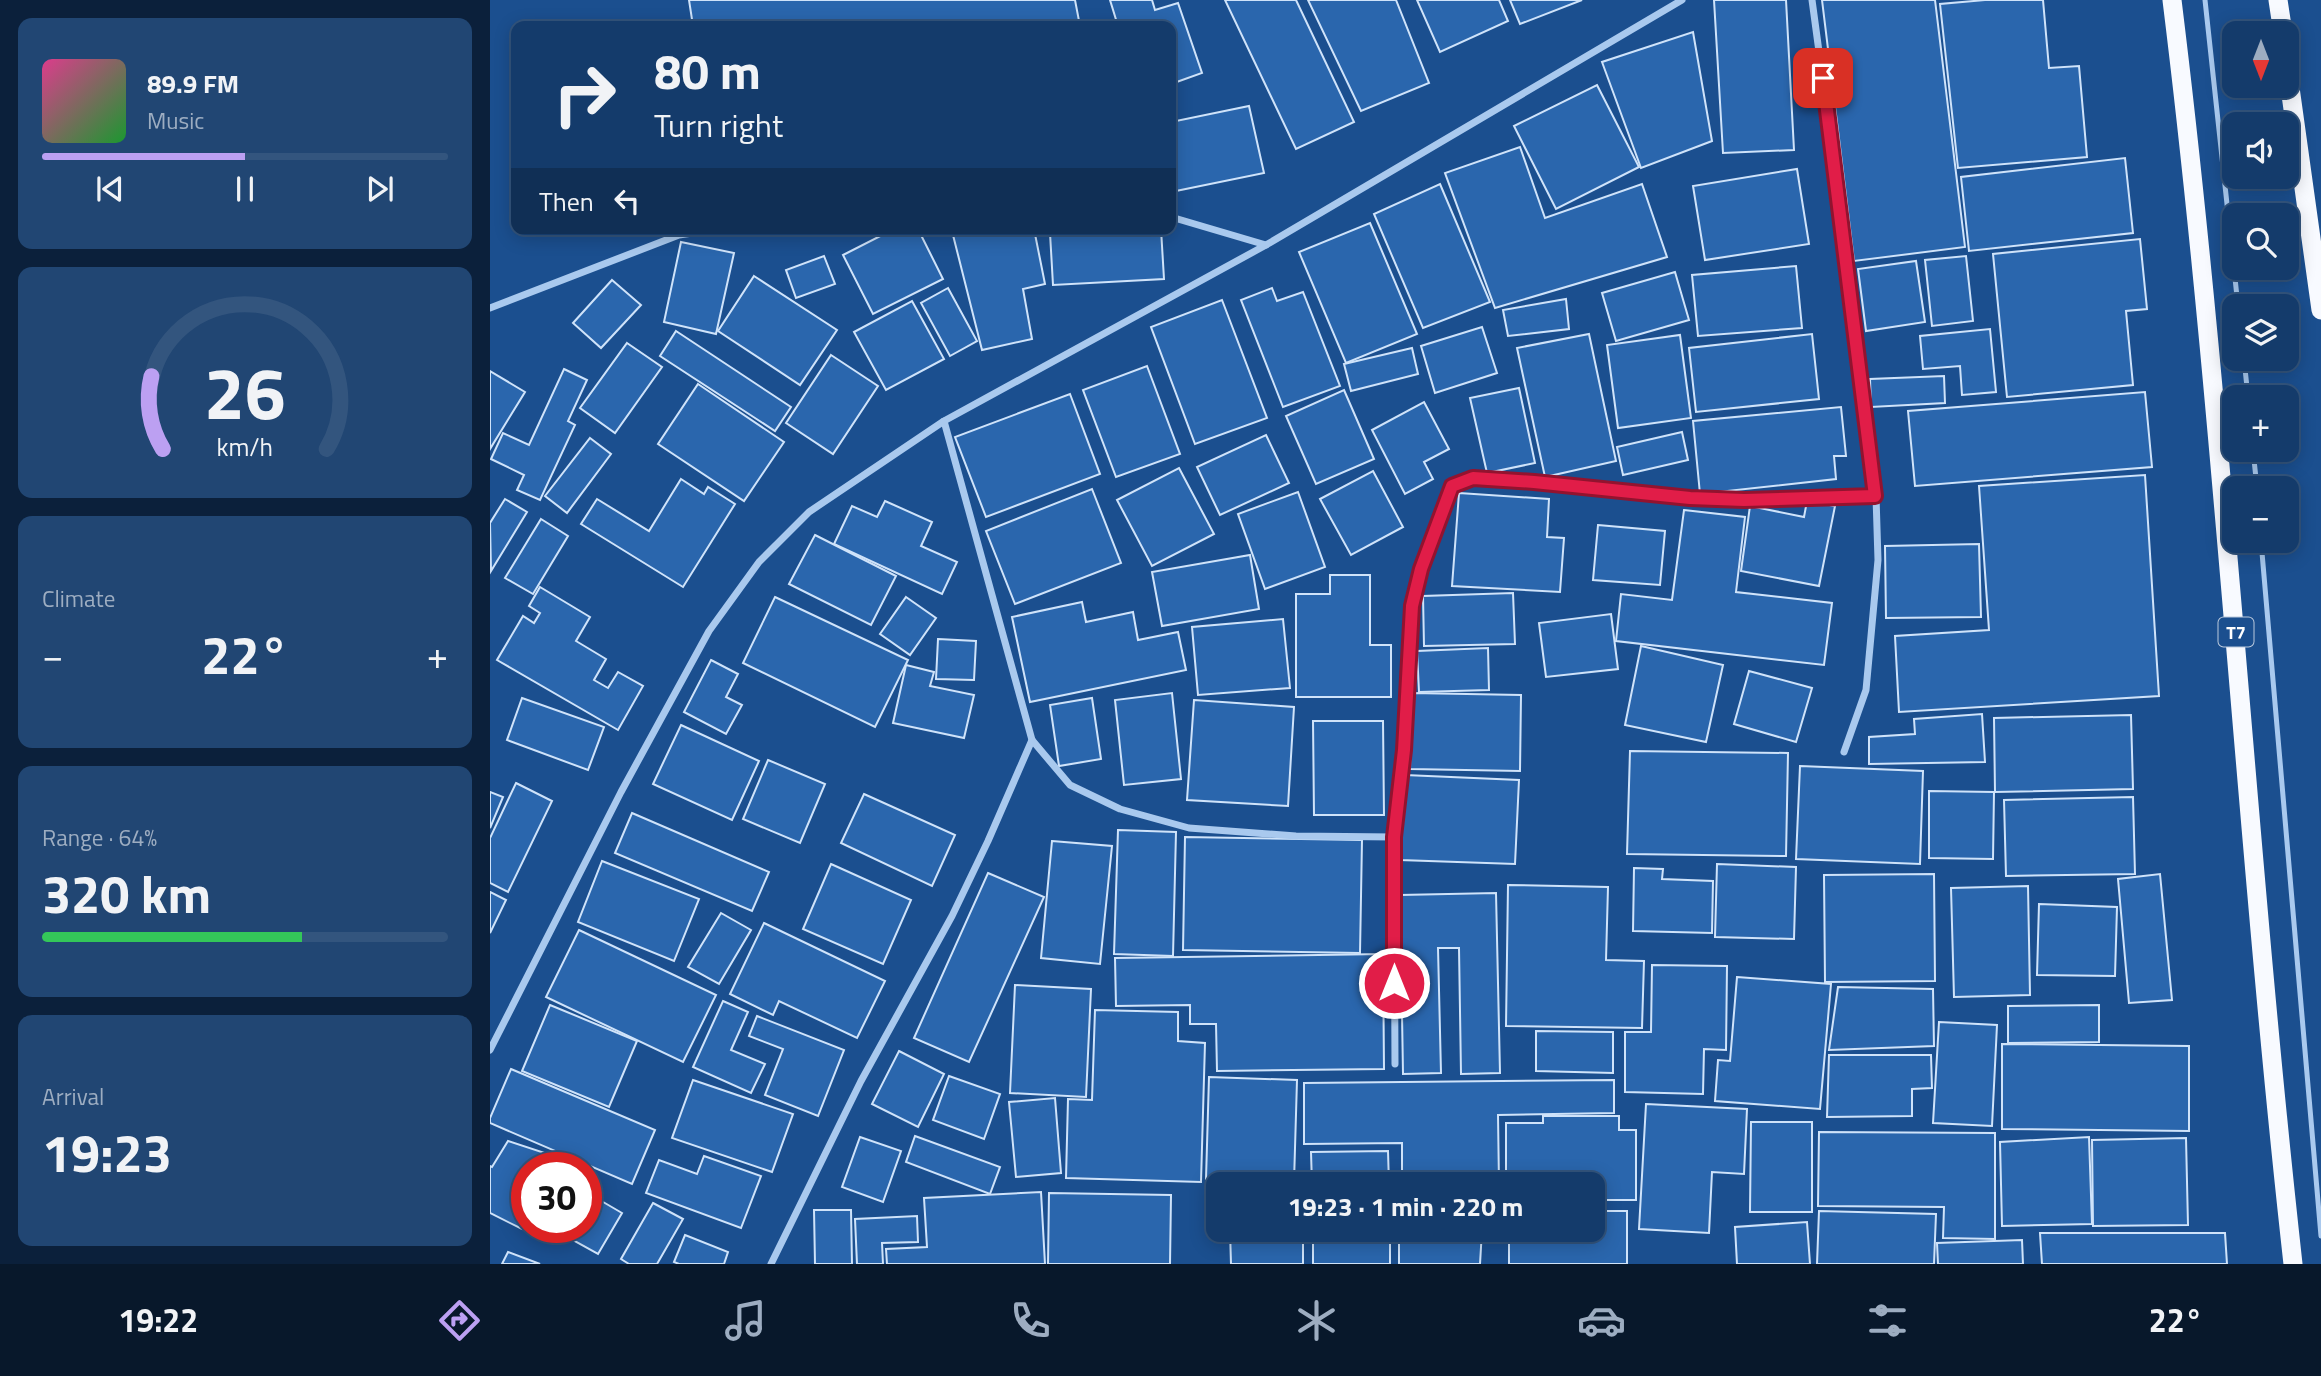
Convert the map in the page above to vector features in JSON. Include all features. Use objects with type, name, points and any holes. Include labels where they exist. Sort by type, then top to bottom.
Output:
[{"type":"highway","name":"T7","points":[[2172,0],[2189,141],[2236,631],[2275,1101],[2293,1264]]},
{"type":"highway","points":[[2278,0],[2281,21]]},
{"type":"highway","points":[[2291,98],[2321,310]]},
{"type":"street","points":[[490,1050],[621,792],[709,631],[759,562],[809,512],[944,421],[1266,244],[1682,0]]},
{"type":"street","points":[[1812,0],[1875,496],[1878,560],[1866,690],[1844,752]]},
{"type":"street","points":[[1176,218],[1266,244]]},
{"type":"street","points":[[490,307],[678,235]]},
{"type":"street","points":[[944,421],[1032,740],[1070,785],[1120,809],[1189,828],[1296,836],[1394,837]]},
{"type":"street","points":[[1395,1064],[1394,837],[1404,750],[1412,606],[1421,569],[1452,486],[1473,478],[1690,498],[1744,500],[1875,496]]},
{"type":"street","points":[[771,1264],[861,1081],[952,916],[1032,740]]},
{"type":"lane","points":[[2205,0],[2237,294]]},
{"type":"lane","points":[[2262,553],[2321,1236]]},
{"type":"building","points":[[689,0],[1075,0],[1079,21],[692,21]]},
{"type":"building","points":[[1110,0],[1152,0],[1155,10],[1178,3],[1202,73],[1176,82],[1176,21],[1116,21]]},
{"type":"building","points":[[1225,0],[1296,0],[1354,122],[1296,149]]},
{"type":"building","points":[[1308,0],[1396,0],[1429,83],[1361,111]]},
{"type":"building","points":[[1417,0],[1499,0],[1508,21],[1440,52]]},
{"type":"building","points":[[1510,0],[1582,0],[1520,24]]},
{"type":"building","points":[[1714,0],[1786,0],[1794,150],[1723,153]]},
{"type":"building","points":[[1822,0],[1935,0],[1965,247],[1854,261]]},
{"type":"building","points":[[1985,0],[2043,0],[2049,68],[2079,66],[2087,157],[1958,168],[1940,4]]},
{"type":"building","points":[[1693,32],[1712,141],[1641,168],[1602,62]]},
{"type":"building","points":[[1597,85],[1639,167],[1556,209],[1514,126]]},
{"type":"building","points":[[1249,106],[1264,173],[1176,191],[1176,121]]},
{"type":"building","points":[[1520,147],[1545,218],[1642,184],[1667,257],[1495,308],[1445,173]]},
{"type":"building","points":[[2125,158],[2133,233],[1969,251],[1961,177]]},
{"type":"building","points":[[1797,169],[1809,244],[1705,260],[1693,186]]},
{"type":"building","points":[[1440,184],[1490,302],[1423,328],[1374,214]]},
{"type":"building","points":[[1370,223],[1417,334],[1346,363],[1299,252]]},
{"type":"building","points":[[882,235],[921,235],[943,279],[873,314],[843,255]]},
{"type":"building","points":[[953,235],[1035,235],[1045,284],[1023,289],[1032,339],[982,350]]},
{"type":"building","points":[[1050,235],[1161,235],[1164,279],[1053,285]]},
{"type":"building","points":[[2140,239],[2147,309],[2126,311],[2133,385],[2007,397],[1993,254]]},
{"type":"building","points":[[681,242],[734,253],[716,334],[664,322]]},
{"type":"building","points":[[824,256],[835,284],[796,298],[786,270]]},
{"type":"building","points":[[1966,256],[1973,321],[1932,326],[1925,260]]},
{"type":"building","points":[[1916,261],[1925,322],[1866,331],[1858,269]]},
{"type":"building","points":[[1796,266],[1802,328],[1698,336],[1692,275]]},
{"type":"building","points":[[1675,272],[1689,320],[1616,341],[1602,293]]},
{"type":"building","points":[[754,276],[837,330],[800,385],[718,331]]},
{"type":"building","points":[[612,280],[641,305],[601,348],[573,323]]},
{"type":"building","points":[[948,288],[977,341],[950,356],[921,303]]},
{"type":"building","points":[[1272,288],[1277,301],[1303,292],[1340,386],[1283,407],[1241,300]]},
{"type":"building","points":[[1566,299],[1569,329],[1508,336],[1503,310]]},
{"type":"building","points":[[1222,300],[1267,418],[1195,444],[1151,327]]},
{"type":"building","points":[[912,301],[944,359],[886,390],[854,332]]},
{"type":"building","points":[[1482,327],[1497,373],[1435,393],[1421,346]]},
{"type":"building","points":[[1990,329],[1996,392],[1962,395],[1960,366],[1923,369],[1920,336]]},
{"type":"building","points":[[676,331],[791,407],[775,431],[660,356]]},
{"type":"building","points":[[1589,334],[1616,461],[1545,477],[1517,348]]},
{"type":"building","points":[[1812,334],[1819,399],[1696,412],[1689,348]]},
{"type":"building","points":[[1680,335],[1691,418],[1618,428],[1607,345]]},
{"type":"building","points":[[627,343],[662,367],[615,433],[580,408]]},
{"type":"building","points":[[1412,348],[1418,374],[1351,391],[1344,364]]},
{"type":"building","points":[[831,355],[878,386],[833,454],[786,423]]},
{"type":"building","points":[[1147,366],[1180,454],[1116,477],[1083,390]]},
{"type":"building","points":[[564,369],[587,380],[568,421],[575,425],[540,500],[517,490],[524,475],[491,459],[503,433],[529,445]]},
{"type":"building","points":[[490,371],[525,392],[490,449]]},
{"type":"building","points":[[1944,376],[1945,403],[1871,407],[1870,379]]},
{"type":"building","points":[[698,384],[784,442],[744,501],[658,444]]},
{"type":"building","points":[[1519,388],[1535,463],[1487,473],[1470,398]]},
{"type":"building","points":[[1344,390],[1374,459],[1316,484],[1286,416]]},
{"type":"building","points":[[2145,392],[2152,467],[1915,486],[1908,411]]},
{"type":"building","points":[[1070,394],[1100,474],[986,517],[955,437]]},
{"type":"building","points":[[1424,402],[1449,449],[1424,462],[1433,479],[1405,494],[1372,430]]},
{"type":"building","points":[[1841,407],[1846,456],[1834,456],[1836,479],[1700,494],[1693,421]]},
{"type":"building","points":[[1682,432],[1688,460],[1623,475],[1617,447]]},
{"type":"building","points":[[1266,435],[1289,483],[1220,515],[1197,467]]},
{"type":"building","points":[[590,438],[611,454],[567,513],[545,496]]},
{"type":"building","points":[[1179,468],[1214,534],[1152,566],[1117,500]]},
{"type":"building","points":[[1373,471],[1403,527],[1351,555],[1320,499]]},
{"type":"building","points":[[2145,475],[2159,696],[1899,712],[1895,636],[1989,630],[1979,486]]},
{"type":"building","points":[[681,479],[704,494],[708,487],[735,504],[683,587],[581,524],[597,499],[649,531]]},
{"type":"building","points":[[1092,489],[1121,563],[1015,604],[986,531]]},
{"type":"building","points":[[1298,492],[1325,567],[1265,589],[1238,514]]},
{"type":"building","points":[[1459,493],[1549,499],[1547,537],[1564,538],[1560,592],[1452,586]]},
{"type":"building","points":[[505,499],[527,512],[491,571],[490,523]]},
{"type":"building","points":[[885,501],[932,522],[921,546],[957,562],[942,594],[834,544],[852,506],[877,517]]},
{"type":"building","points":[[1807,501],[1835,506],[1819,586],[1741,571],[1750,506],[1804,517]]},
{"type":"building","points":[[1684,510],[1745,517],[1736,592],[1832,603],[1824,665],[1616,641],[1621,594],[1672,600]]},
{"type":"building","points":[[541,519],[568,536],[533,594],[505,578]]},
{"type":"building","points":[[1598,525],[1665,531],[1660,585],[1593,580]]},
{"type":"building","points":[[815,535],[896,576],[871,625],[789,584]]},
{"type":"building","points":[[1979,544],[1981,617],[1886,618],[1885,546]]},
{"type":"building","points":[[1250,555],[1259,609],[1162,626],[1152,572]]},
{"type":"building","points":[[1330,575],[1370,575],[1370,645],[1391,645],[1391,697],[1296,697],[1296,594],[1330,594]]},
{"type":"building","points":[[540,587],[590,617],[576,641],[606,659],[594,680],[608,688],[618,672],[643,686],[618,730],[497,660],[523,616],[534,623],[540,613],[529,606]]},
{"type":"building","points":[[1513,593],[1515,644],[1424,646],[1423,596]]},
{"type":"building","points":[[775,597],[908,660],[875,727],[743,663]]},
{"type":"building","points":[[906,597],[936,618],[910,655],[880,634]]},
{"type":"building","points":[[1082,602],[1086,622],[1133,612],[1138,640],[1178,632],[1186,670],[1030,702],[1012,617]]},
{"type":"building","points":[[1611,614],[1618,669],[1546,677],[1539,623]]},
{"type":"building","points":[[1283,619],[1290,688],[1198,695],[1192,627]]},
{"type":"building","points":[[938,639],[976,641],[974,680],[936,679]]},
{"type":"building","points":[[1641,646],[1723,665],[1706,742],[1625,725]]},
{"type":"building","points":[[1488,648],[1489,690],[1419,692],[1417,651]]},
{"type":"building","points":[[711,660],[738,674],[726,697],[742,705],[726,734],[684,712]]},
{"type":"building","points":[[906,665],[934,672],[930,686],[974,695],[964,738],[893,723]]},
{"type":"building","points":[[1749,671],[1812,688],[1796,742],[1734,724]]},
{"type":"building","points":[[1172,693],[1181,779],[1124,785],[1115,700]]},
{"type":"building","points":[[1412,693],[1521,695],[1520,771],[1410,769]]},
{"type":"building","points":[[522,698],[604,727],[588,770],[507,740]]},
{"type":"building","points":[[1092,698],[1101,759],[1059,766],[1050,705]]},
{"type":"building","points":[[1194,700],[1294,707],[1288,806],[1187,800]]},
{"type":"building","points":[[1982,714],[1985,762],[1869,764],[1869,737],[1915,734],[1914,719]]},
{"type":"building","points":[[2131,715],[2133,789],[1995,792],[1994,718]]},
{"type":"building","points":[[1313,721],[1383,721],[1384,815],[1314,815]]},
{"type":"building","points":[[681,725],[759,761],[732,820],[653,784]]},
{"type":"building","points":[[1630,751],[1788,753],[1786,856],[1627,854]]},
{"type":"building","points":[[768,760],[825,784],[800,843],[743,819]]},
{"type":"building","points":[[1800,766],[1923,771],[1920,864],[1796,859]]},
{"type":"building","points":[[1405,775],[1519,780],[1515,864],[1400,860]]},
{"type":"building","points":[[516,783],[552,801],[508,892],[490,883],[490,838]]},
{"type":"building","points":[[1929,791],[1994,792],[1993,859],[1929,858]]},
{"type":"building","points":[[490,792],[503,797],[490,828]]},
{"type":"building","points":[[864,794],[955,835],[932,886],[841,843]]},
{"type":"building","points":[[2133,797],[2135,874],[2006,876],[2004,800]]},
{"type":"building","points":[[632,813],[769,872],[752,911],[615,853]]},
{"type":"building","points":[[1118,830],[1176,832],[1173,956],[1114,954]]},
{"type":"building","points":[[1185,837],[1362,840],[1360,953],[1183,950]]},
{"type":"building","points":[[1052,841],[1112,846],[1100,964],[1041,958]]},
{"type":"building","points":[[602,861],[699,899],[674,961],[578,922]]},
{"type":"building","points":[[831,864],[911,900],[883,964],[803,929]]},
{"type":"building","points":[[1717,864],[1796,867],[1794,939],[1715,937]]},
{"type":"building","points":[[1634,868],[1663,869],[1662,879],[1713,881],[1712,933],[1633,931]]},
{"type":"building","points":[[988,873],[1044,897],[969,1062],[914,1038]]},
{"type":"building","points":[[1934,874],[1935,981],[1825,982],[1824,875]]},
{"type":"building","points":[[2160,874],[2172,1000],[2129,1003],[2118,879]]},
{"type":"building","points":[[1508,885],[1608,887],[1606,960],[1644,961],[1642,1028],[1506,1026]]},
{"type":"building","points":[[2028,886],[2030,995],[1954,997],[1951,888]]},
{"type":"building","points":[[490,892],[506,900],[490,933]]},
{"type":"building","points":[[1496,893],[1500,1073],[1461,1074],[1459,948],[1438,948],[1441,1073],[1403,1074],[1400,895]]},
{"type":"building","points":[[2039,904],[2117,907],[2115,976],[2037,975]]},
{"type":"building","points":[[721,913],[751,930],[719,984],[688,967]]},
{"type":"building","points":[[764,923],[885,981],[857,1038],[779,1001],[773,1015],[730,994]]},
{"type":"building","points":[[579,930],[716,995],[683,1062],[546,997]]},
{"type":"building","points":[[1383,954],[1384,1069],[1217,1071],[1216,1024],[1190,1024],[1190,1005],[1116,1006],[1115,958]]},
{"type":"building","points":[[1652,965],[1727,966],[1726,1050],[1704,1049],[1703,1094],[1625,1092],[1625,1032],[1651,1032]]},
{"type":"building","points":[[1737,977],[1831,984],[1820,1109],[1715,1101],[1718,1060],[1730,1061]]},
{"type":"building","points":[[1015,985],[1091,989],[1086,1097],[1010,1093]]},
{"type":"building","points":[[1838,987],[1933,989],[1934,1046],[1829,1050]]},
{"type":"building","points":[[723,1001],[748,1012],[731,1050],[765,1064],[751,1093],[693,1067]]},
{"type":"building","points":[[550,1005],[637,1041],[609,1107],[522,1071]]},
{"type":"building","points":[[2099,1005],[2099,1042],[2008,1043],[2008,1006]]},
{"type":"building","points":[[1095,1010],[1178,1012],[1178,1041],[1205,1043],[1201,1182],[1066,1178],[1068,1099],[1092,1100]]},
{"type":"building","points":[[757,1016],[844,1050],[818,1116],[765,1095],[783,1049],[749,1036]]},
{"type":"building","points":[[1939,1022],[1997,1025],[1992,1126],[1933,1123]]},
{"type":"building","points":[[1536,1031],[1613,1032],[1613,1073],[1536,1071]]},
{"type":"building","points":[[2002,1044],[2189,1046],[2189,1131],[2002,1129]]},
{"type":"building","points":[[899,1051],[944,1074],[918,1127],[872,1104]]},
{"type":"building","points":[[1829,1055],[1931,1055],[1932,1088],[1912,1089],[1912,1116],[1827,1117]]},
{"type":"building","points":[[511,1069],[655,1130],[632,1184],[602,1171],[602,1152],[558,1152],[490,1123]]},
{"type":"building","points":[[949,1076],[1000,1094],[984,1139],[933,1120]]},
{"type":"building","points":[[1209,1077],[1297,1080],[1294,1172],[1206,1172]]},
{"type":"building","points":[[693,1080],[793,1114],[772,1172],[672,1138]]},
{"type":"building","points":[[1614,1080],[1614,1113],[1498,1115],[1499,1172],[1402,1172],[1402,1143],[1304,1144],[1304,1083]]},
{"type":"building","points":[[1055,1098],[1061,1173],[1016,1177],[1009,1102]]},
{"type":"building","points":[[1646,1104],[1747,1109],[1744,1174],[1712,1172],[1709,1233],[1639,1229]]},
{"type":"building","points":[[1543,1116],[1619,1116],[1619,1130],[1636,1130],[1636,1200],[1605,1200],[1605,1172],[1506,1172],[1506,1123],[1543,1123]]},
{"type":"building","points":[[1751,1122],[1812,1122],[1812,1212],[1750,1212]]},
{"type":"building","points":[[1819,1132],[1995,1133],[1995,1239],[1943,1238],[1944,1207],[1818,1206]]},
{"type":"building","points":[[915,1136],[1000,1167],[990,1194],[906,1162]]},
{"type":"building","points":[[860,1137],[901,1151],[883,1202],[842,1187]]},
{"type":"building","points":[[2089,1137],[2092,1224],[2002,1226],[2000,1142]]},
{"type":"building","points":[[2186,1138],[2188,1225],[2093,1226],[2092,1140]]},
{"type":"building","points":[[508,1141],[542,1152],[511,1152],[511,1224],[490,1213],[490,1166],[492,1167]]},
{"type":"building","points":[[1388,1151],[1389,1172],[1312,1172],[1311,1152]]},
{"type":"building","points":[[704,1156],[761,1176],[741,1228],[646,1193],[659,1160],[697,1174]]},
{"type":"building","points":[[1041,1192],[1045,1264],[887,1264],[886,1249],[927,1247],[924,1198]]},
{"type":"building","points":[[1049,1193],[1171,1195],[1170,1264],[1048,1264]]},
{"type":"building","points":[[602,1201],[622,1213],[598,1254],[578,1243],[602,1243]]},
{"type":"building","points":[[653,1203],[683,1219],[657,1264],[629,1264],[621,1259]]},
{"type":"building","points":[[814,1210],[851,1210],[852,1264],[815,1264]]},
{"type":"building","points":[[1605,1211],[1627,1211],[1627,1264],[1509,1264],[1509,1242],[1605,1242]]},
{"type":"building","points":[[1819,1211],[1936,1214],[1934,1264],[1817,1264]]},
{"type":"building","points":[[917,1216],[918,1242],[882,1243],[883,1264],[857,1264],[855,1219]]},
{"type":"building","points":[[1807,1222],[1810,1264],[1737,1264],[1735,1227]]},
{"type":"building","points":[[2040,1233],[2225,1233],[2227,1264],[2042,1264]]},
{"type":"building","points":[[685,1235],[728,1252],[724,1264],[674,1262]]},
{"type":"building","points":[[2022,1240],[2023,1264],[1938,1264],[1937,1243]]},
{"type":"building","points":[[1230,1242],[1303,1242],[1303,1264],[1231,1264]]},
{"type":"building","points":[[1313,1242],[1390,1242],[1390,1264],[1313,1264]]},
{"type":"building","points":[[1399,1242],[1481,1242],[1480,1264],[1399,1264]]},
{"type":"building","points":[[508,1252],[540,1264],[502,1264]]},
{"type":"route","points":[[1394,983],[1394,837],[1404,750],[1412,606],[1421,569],[1452,486],[1473,478],[1690,498],[1744,500],[1875,496],[1823,78]]}]
